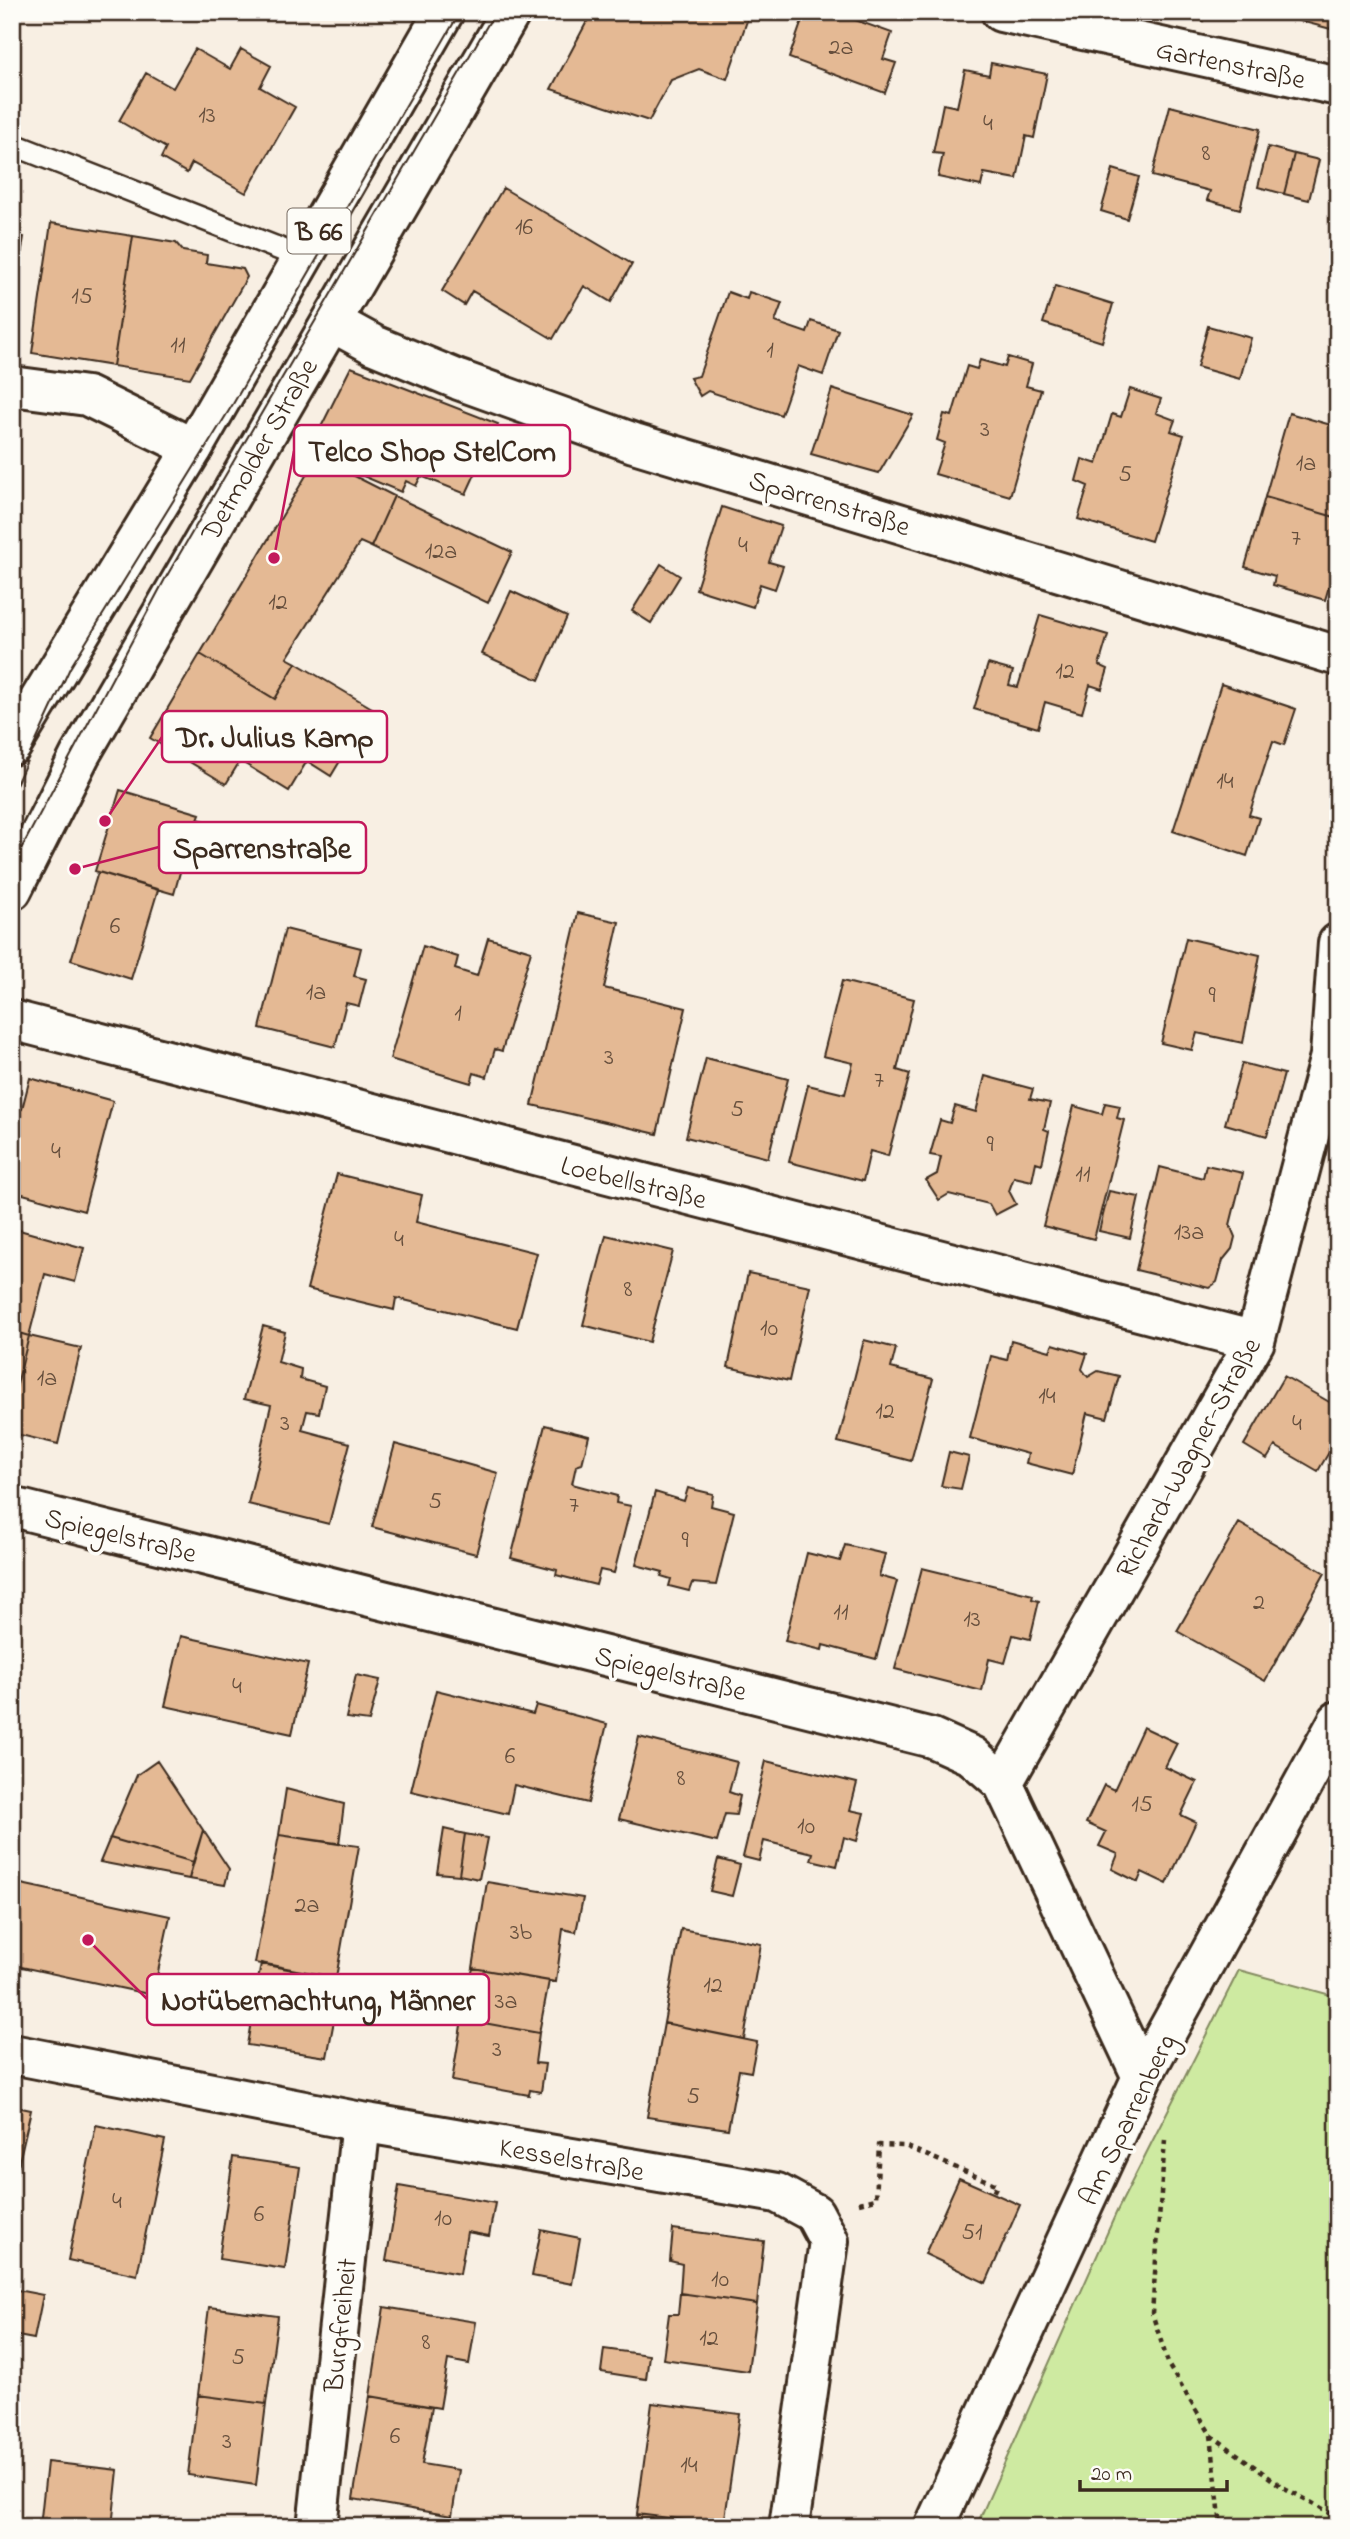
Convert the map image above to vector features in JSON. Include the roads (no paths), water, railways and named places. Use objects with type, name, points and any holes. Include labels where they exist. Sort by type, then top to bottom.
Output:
[{"type":"street","name":"Detmolder Straße","points":[[12,745],[193,448],[444,12]]},
{"type":"street","name":"Detmolder Straße","points":[[12,890],[80,755],[511,12]]},
{"type":"street","name":"Gartenstraße","points":[[1001,12],[1338,86]]},
{"type":"street","name":"Sparrenstraße","points":[[332,322],[374,345],[459,380],[634,443],[1338,656]]},
{"type":"street","points":[[12,386],[87,396],[193,448]]},
{"type":"street","name":"Richard-Wagner-Straße","points":[[1003,1783],[1255,1341],[1330,1056],[1338,943]]},
{"type":"street","name":"Loebellstraße","points":[[12,1020],[1255,1341]]},
{"type":"street","name":"Spiegelstraße","points":[[12,1507],[932,1738],[972,1756],[1003,1783],[1142,2077]]},
{"type":"street","name":"Am Sparrenberg","points":[[934,2527],[1142,2077],[1338,1721]]},
{"type":"street","name":"Kesselstraße","points":[[12,2054],[360,2123],[777,2193],[814,2213],[829,2241],[789,2527]]},
{"type":"street","name":"Burgfreiheit","points":[[317,2527],[360,2123]]},
{"type":"lane","points":[[12,144],[303,258]]},
{"type":"tram line","points":[[12,793],[70,668],[233,404],[460,12]]},
{"type":"tram line","points":[[12,866],[165,579],[495,12]]},
{"type":"place","name":"Telco Shop StelCom","points":[[274,558]]},
{"type":"place","name":"Dr. Julius Kamp","points":[[105,821]]},
{"type":"place","name":"Sparrenstraße","points":[[75,869]]},
{"type":"place","name":"Notübernachtung, Männer","points":[[88,1940]]}]
